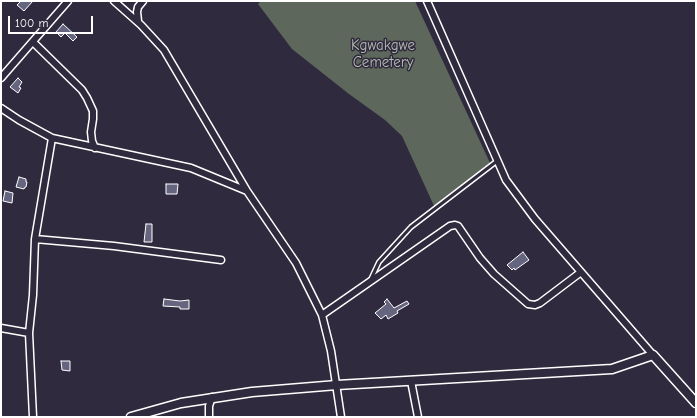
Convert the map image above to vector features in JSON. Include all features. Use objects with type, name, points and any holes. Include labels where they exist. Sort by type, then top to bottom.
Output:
[{"type":"street","points":[[1,78],[68,1]]},
{"type":"street","points":[[114,1],[138,21],[164,50],[247,191],[296,263],[322,315],[332,351],[341,417]]},
{"type":"street","points":[[138,21],[138,7],[143,1]]},
{"type":"street","points":[[427,1],[506,180],[535,219],[696,403]]},
{"type":"street","points":[[33,42],[82,90],[87,98],[93,111],[91,132],[95,148]]},
{"type":"street","points":[[1,108],[19,120],[52,138],[191,168],[247,191]]},
{"type":"street","points":[[33,417],[29,333],[33,295],[35,239],[52,138]]},
{"type":"street","points":[[322,315],[450,226],[455,225],[461,229],[480,258],[494,274],[528,304],[540,303],[581,272]]},
{"type":"street","points":[[35,239],[114,246],[221,260]]},
{"type":"street","points":[[1,328],[29,333]]},
{"type":"street","points":[[131,417],[182,403],[212,397],[252,392],[336,385],[612,369],[653,355]]},
{"type":"street","points":[[411,381],[418,417]]},
{"type":"street","points":[[209,417],[209,406],[212,397]]},
{"type":"lane","points":[[370,283],[379,262],[411,227],[498,160]]},
{"type":"green space","name":"Kgwakgwe Cemetery","points":[[261,1],[415,1],[491,165],[435,208],[402,136],[385,120],[292,49],[258,4]]},
{"type":"building","points":[[21,1],[33,1],[24,11],[17,5]]},
{"type":"building","points":[[63,24],[77,37],[73,41],[65,33],[61,37],[56,32]]},
{"type":"building","points":[[18,78],[22,82],[18,93],[10,87]]},
{"type":"building","points":[[19,177],[26,179],[26,187],[24,189],[16,187]]},
{"type":"building","points":[[166,184],[178,184],[177,194],[166,194]]},
{"type":"building","points":[[5,191],[13,193],[12,203],[3,201]]},
{"type":"building","points":[[146,224],[152,224],[152,242],[144,242]]},
{"type":"building","points":[[523,252],[529,260],[515,270],[514,268],[512,270],[507,265]]},
{"type":"building","points":[[164,299],[180,301],[189,300],[189,309],[163,306]]},
{"type":"building","points":[[387,299],[394,308],[407,301],[409,304],[397,311],[398,313],[388,319],[386,315],[381,319],[375,313],[386,304],[384,302]]},
{"type":"building","points":[[61,361],[70,361],[70,371],[62,370]]}]
